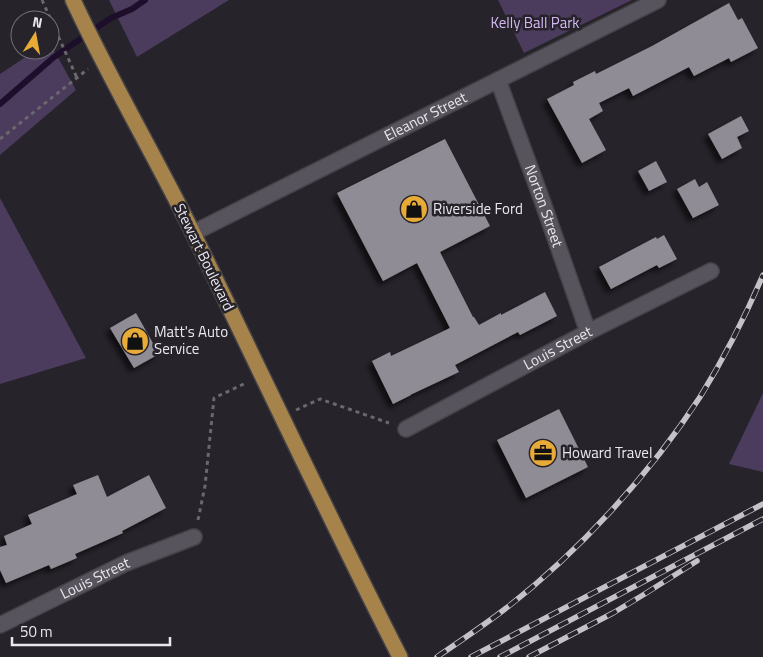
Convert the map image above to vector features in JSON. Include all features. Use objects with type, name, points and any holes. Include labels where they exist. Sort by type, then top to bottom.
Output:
[{"type":"main road","name":"Stewart Boulevard","points":[[74,2],[101,59],[193,233],[369,597],[400,657]]},
{"type":"street","name":"Eleanor Street","points":[[193,233],[658,0]]},
{"type":"street","name":"Norton Street","points":[[498,80],[588,332]]},
{"type":"street","name":"Louis Street","points":[[406,429],[588,332],[711,271]]},
{"type":"street","name":"Louis Street","points":[[0,626],[126,563],[194,537]]},
{"type":"path","points":[[0,139],[77,78],[42,0]]},
{"type":"path","points":[[194,537],[205,486],[214,398],[262,375]]},
{"type":"path","points":[[282,416],[320,399],[406,429]]},
{"type":"green space","points":[[109,0],[229,0],[137,57]]},
{"type":"green space","name":"Kelly Ball Park","points":[[498,0],[632,0],[524,53]]},
{"type":"green space","points":[[21,60],[59,60],[76,90],[0,155],[0,74]]},
{"type":"green space","points":[[0,198],[86,358],[0,384]]},
{"type":"green space","points":[[763,393],[763,472],[729,464]]},
{"type":"building","points":[[729,3],[738,20],[742,18],[758,48],[731,62],[729,58],[694,76],[689,67],[633,96],[629,88],[599,103],[603,111],[589,119],[606,150],[582,163],[547,99],[574,85],[573,82],[595,71],[596,74],[652,46]]},
{"type":"building","points":[[741,116],[749,131],[737,137],[742,148],[722,159],[708,134]]},
{"type":"building","points":[[445,139],[490,226],[440,252],[473,317],[479,325],[545,292],[557,316],[520,335],[518,332],[455,365],[459,372],[393,404],[372,361],[390,352],[391,356],[450,328],[417,263],[383,281],[337,193]]},
{"type":"building","points":[[656,161],[667,182],[649,191],[638,171]]},
{"type":"building","points":[[695,179],[699,187],[707,182],[719,205],[693,218],[677,189]]},
{"type":"building","points":[[664,235],[677,259],[659,268],[657,265],[611,289],[599,267],[656,237],[657,239]]},
{"type":"building","name":"Matt's Auto Service","points":[[136,313],[159,354],[134,368],[110,328]]},
{"type":"building","name":"Howard Travel","points":[[559,409],[588,467],[526,498],[497,440]]},
{"type":"building","points":[[98,475],[107,497],[149,475],[166,508],[122,531],[123,533],[75,554],[77,558],[51,569],[49,565],[6,583],[0,570],[0,547],[7,545],[4,536],[32,524],[28,515],[77,494],[73,485]]},
{"type":"waterway","points":[[0,104],[54,57],[111,18],[132,9],[145,0]]},
{"type":"railway","points":[[437,657],[497,615],[532,587],[586,538],[636,483],[659,455],[700,397],[734,337],[763,275]]},
{"type":"railway","points":[[471,657],[763,504]]},
{"type":"railway","points":[[500,657],[763,519]]},
{"type":"railway","points":[[529,657],[613,613],[697,561]]},
{"type":"place","name":"Riverside Ford","points":[[414,209]]},
{"type":"place","name":"Matt's Auto Service","points":[[135,341]]},
{"type":"place","name":"Howard Travel","points":[[543,453]]}]
